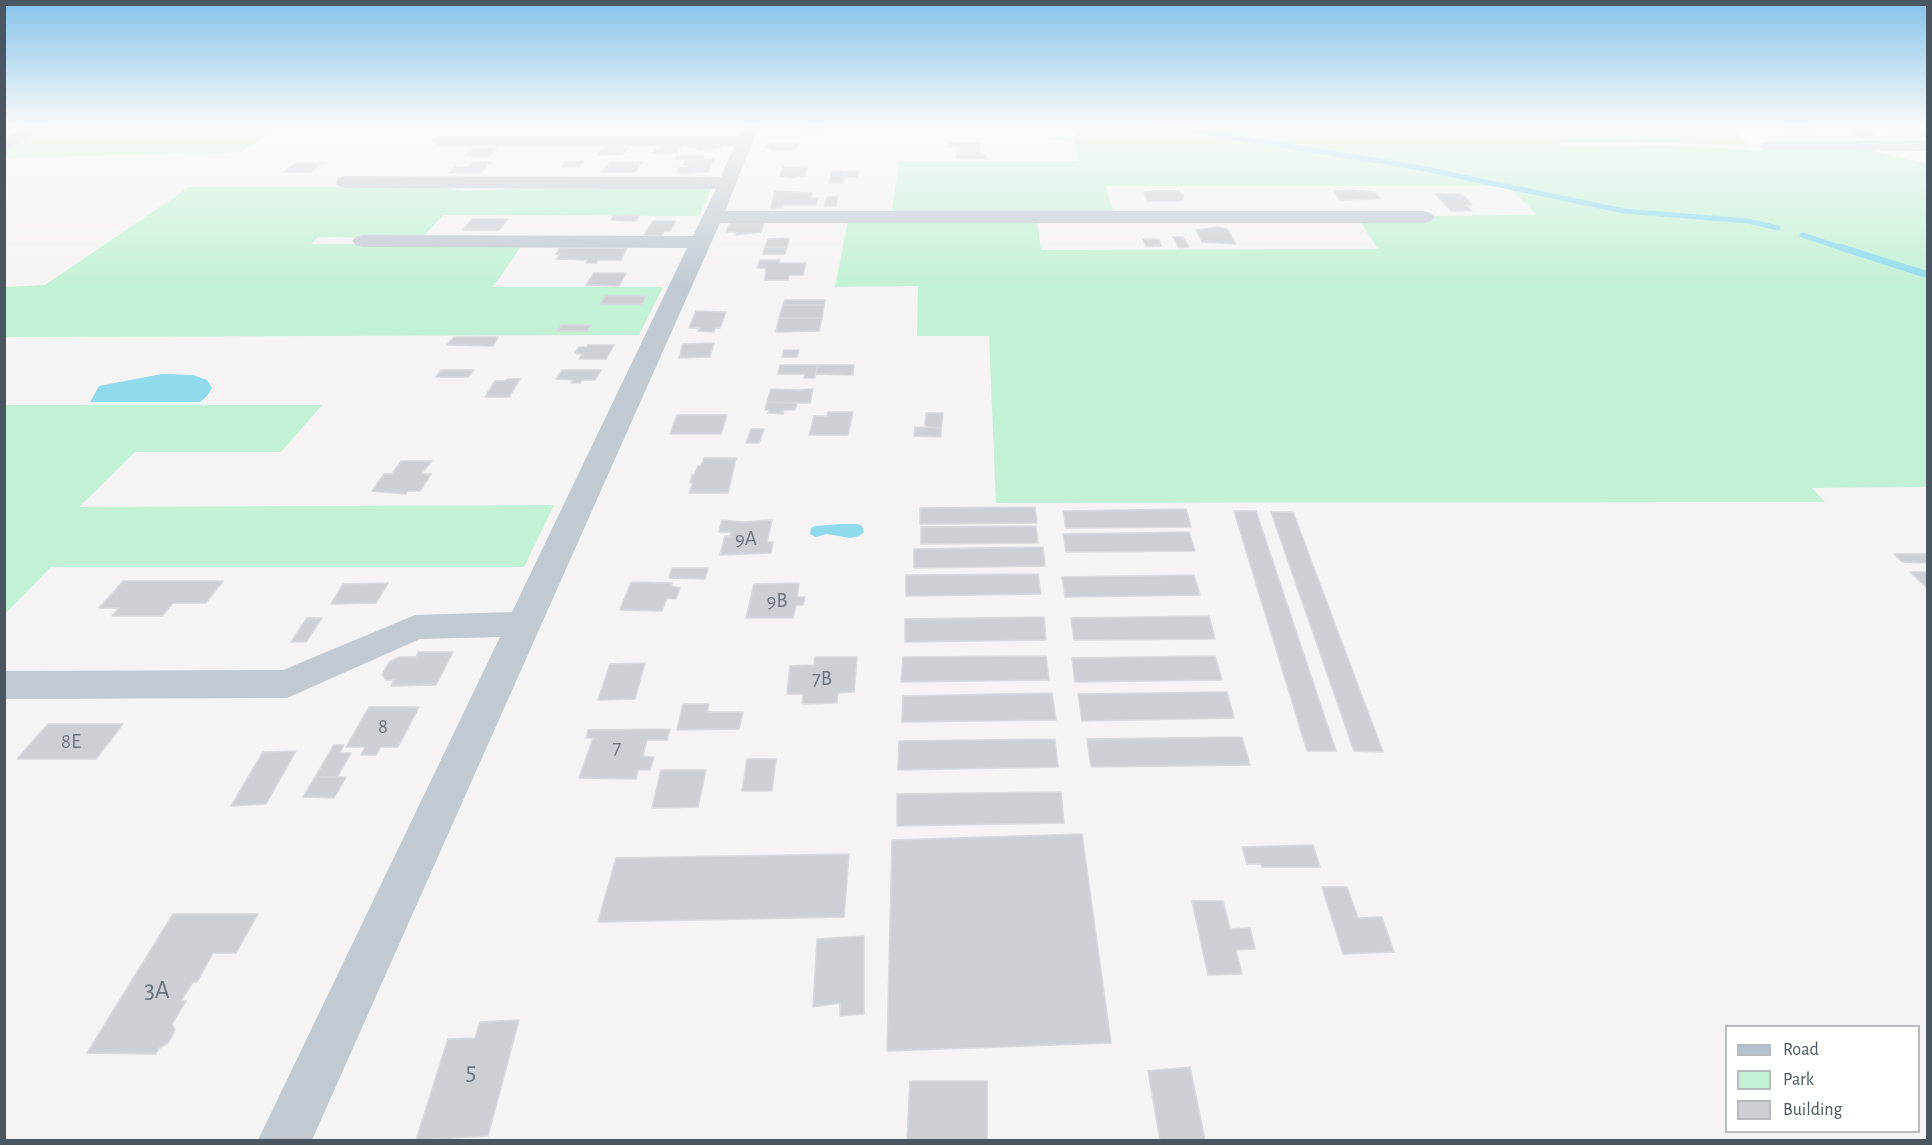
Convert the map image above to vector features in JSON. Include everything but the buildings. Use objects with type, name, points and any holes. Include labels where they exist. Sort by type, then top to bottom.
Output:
[{"type":"street","points":[[285,1140],[729,179]]},
{"type":"street","points":[[345,182],[728,183]]},
{"type":"street","points":[[363,241],[707,230],[1424,217]]},
{"type":"street","points":[[4,685],[287,684],[415,627],[524,624]]},
{"type":"green space","points":[[896,179],[1927,179],[1927,487],[1812,488],[1825,502],[996,503],[989,336],[917,336],[918,286],[835,287],[848,220],[1037,220],[1041,250],[1378,249],[1359,220],[1434,220],[1430,216],[1537,215],[1513,191],[1494,186],[1106,186],[1113,211],[892,211]]},
{"type":"green space","points":[[189,187],[433,187],[467,191],[544,187],[713,187],[699,216],[443,215],[422,238],[318,237],[311,244],[522,245],[493,287],[663,287],[639,335],[5,337],[4,287],[45,285]]},
{"type":"green space","points":[[5,405],[322,405],[281,452],[135,452],[79,507],[554,505],[524,567],[51,567],[5,614]]},
{"type":"water","points":[[162,374],[193,375],[207,380],[212,388],[200,402],[90,402],[99,386]]},
{"type":"water","points":[[857,524],[862,526],[864,532],[850,538],[827,534],[816,537],[810,534],[811,528],[815,526]]},
{"type":"waterway","points":[[1474,179],[1624,211],[1748,221],[1778,228]]},
{"type":"waterway","points":[[1802,235],[1845,249]]},
{"type":"waterway","points":[[1840,247],[1928,275]]}]
